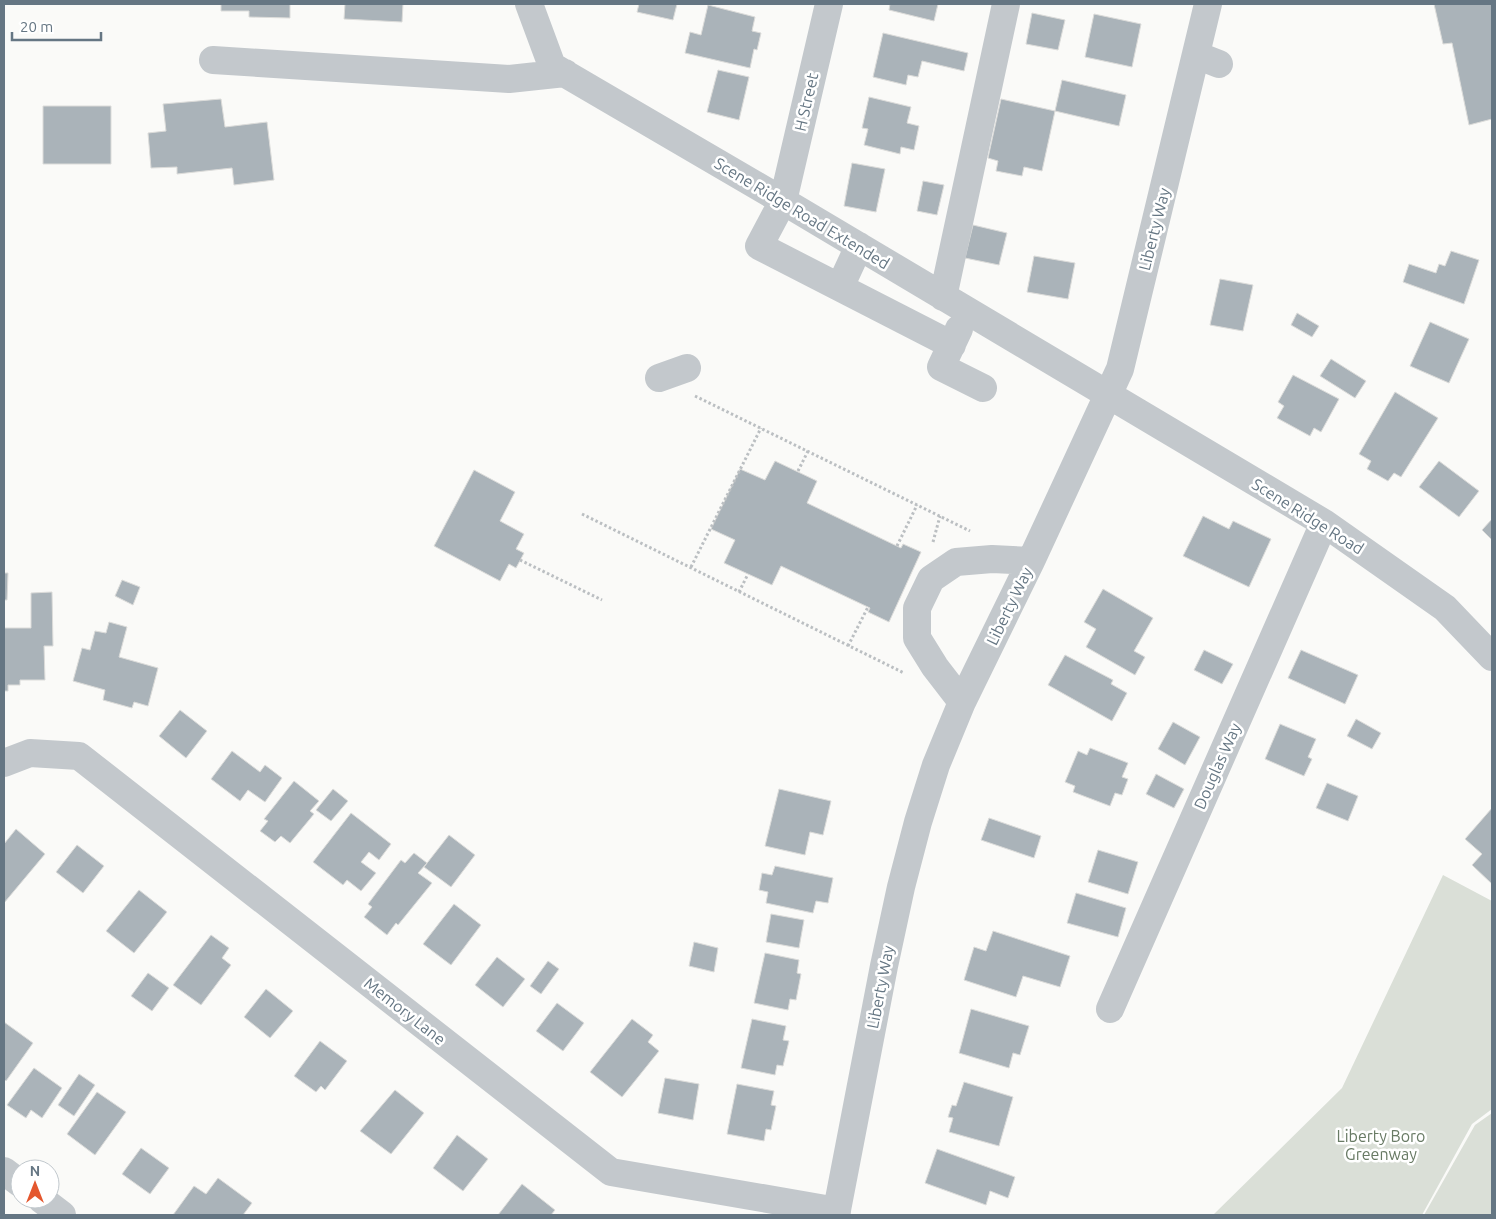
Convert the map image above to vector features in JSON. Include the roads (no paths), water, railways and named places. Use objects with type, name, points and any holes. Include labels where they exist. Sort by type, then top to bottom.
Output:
[{"type":"street","name":"Scene Ridge Road Extended","points":[[529,4],[552,66],[1109,395]]},
{"type":"street","name":"H Street","points":[[829,4],[783,201],[759,246],[840,287]]},
{"type":"street","points":[[919,328],[939,295],[1006,4]]},
{"type":"street","name":"Liberty Way","points":[[837,1213],[882,976],[901,887],[918,822],[936,765],[962,702],[1120,369],[1207,60],[1208,4]]},
{"type":"street","points":[[214,60],[509,79],[565,74]]},
{"type":"street","points":[[859,246],[840,287],[952,345]]},
{"type":"street","points":[[968,312],[941,367],[983,388]]},
{"type":"street","points":[[658,378],[687,368]]},
{"type":"street","name":"Scene Ridge Road","points":[[1109,395],[1324,523],[1445,608],[1492,657]]},
{"type":"street","name":"Douglas Way","points":[[1110,1009],[1324,523]]},
{"type":"street","points":[[962,702],[935,667],[917,638],[917,608],[931,579],[956,562],[992,559],[1031,560]]},
{"type":"street","name":"Memory Lane","points":[[4,763],[30,753],[79,756],[611,1172],[837,1213]]},
{"type":"park label","name":"Liberty Boro Greenway","points":[[1381,1145]]}]
